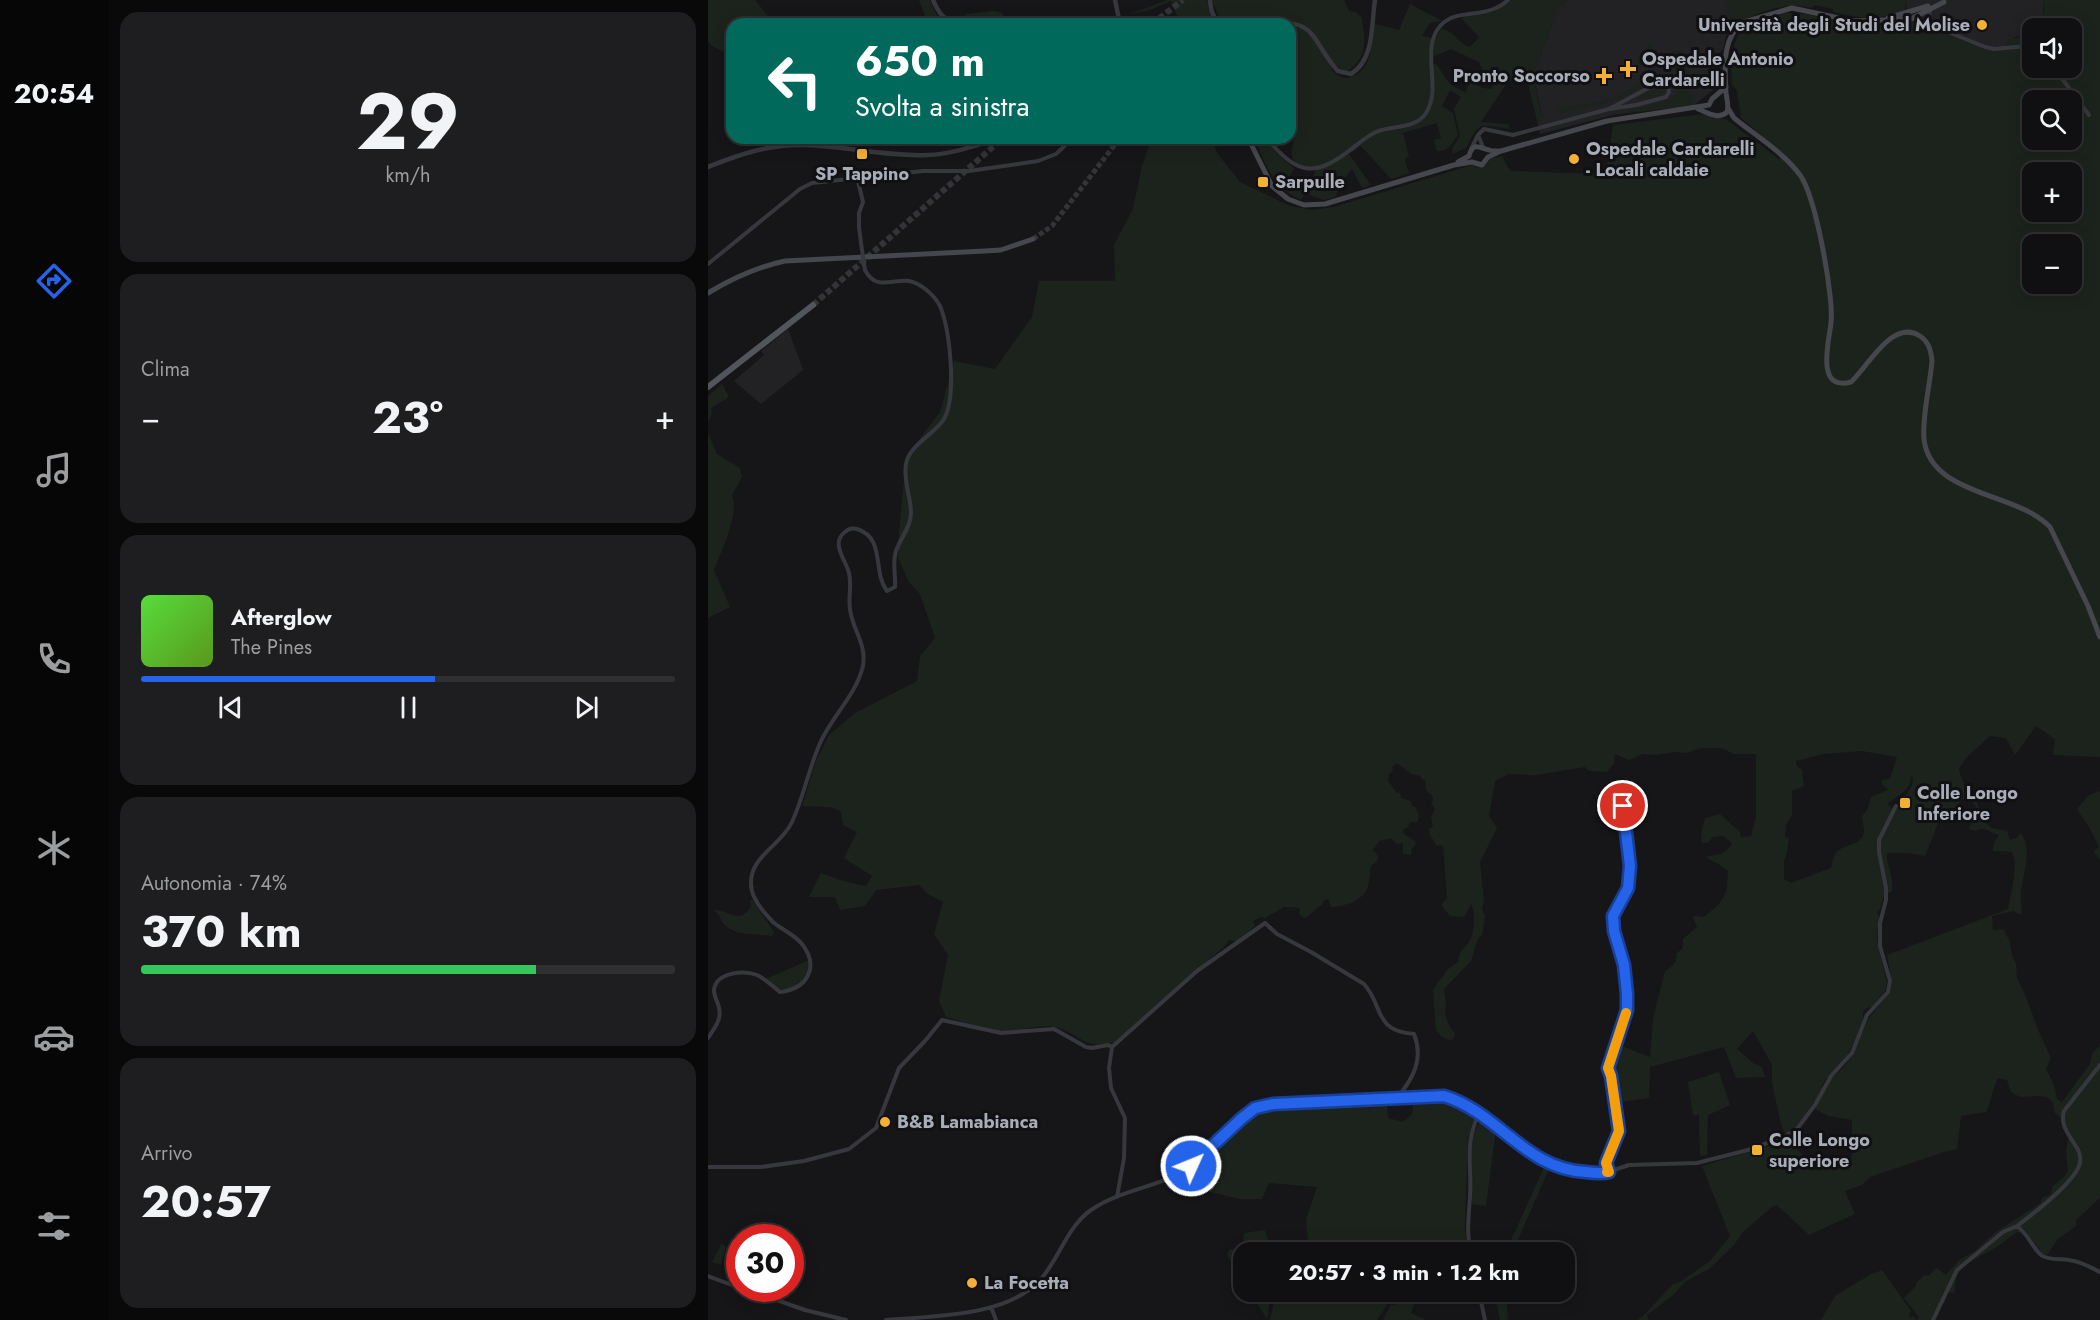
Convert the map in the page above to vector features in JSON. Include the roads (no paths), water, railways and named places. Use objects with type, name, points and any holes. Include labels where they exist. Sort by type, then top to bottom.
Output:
[{"type":"main road","points":[[1947,1],[1911,15],[1878,21],[1853,21],[1797,8],[1744,22],[1737,26],[1729,41],[1726,57],[1728,108],[1734,118],[1792,166],[1807,186],[1831,297],[1827,366],[1830,377],[1840,383],[1851,382],[1886,341],[1897,334],[1910,333],[1922,338],[1931,351],[1932,361],[1924,427],[1925,442],[1935,466],[1947,477],[2025,509],[2041,518],[2050,527],[2100,637]]},
{"type":"main road","points":[[1911,15],[1947,1]]},
{"type":"main road","points":[[1251,144],[1272,186],[1288,200],[1304,205],[1325,204],[1454,165],[1472,162],[1482,165],[1488,157],[1501,151],[1607,121],[1696,109],[1709,105],[1712,99],[1726,87]]},
{"type":"main road","points":[[1717,97],[1727,101]]},
{"type":"main road","points":[[1709,105],[1714,115]]},
{"type":"main road","points":[[1721,116],[1727,112],[1728,108]]},
{"type":"main road","points":[[1696,109],[1734,118]]},
{"type":"main road","points":[[1454,165],[1476,146],[1501,151]]},
{"type":"main road","points":[[1485,148],[1488,157]]},
{"type":"main road","points":[[1470,153],[1472,162]]},
{"type":"main road","points":[[708,293],[756,268],[785,261],[1000,250],[1033,238]]},
{"type":"main road","points":[[708,387],[813,305]]},
{"type":"street","points":[[933,0],[939,14],[944,18]]},
{"type":"street","points":[[1115,0],[1119,18]]},
{"type":"street","points":[[1210,0],[1214,18]]},
{"type":"street","points":[[1296,23],[1309,31],[1338,71],[1351,74],[1361,67],[1368,54],[1375,0]]},
{"type":"street","points":[[1272,144],[1290,163],[1313,169],[1333,163],[1376,132],[1410,125],[1418,121],[1425,115],[1431,100],[1431,54],[1439,28],[1453,17],[1492,11],[1508,0]]},
{"type":"street","points":[[1928,23],[1931,8]]},
{"type":"street","points":[[1911,15],[1985,47],[1994,49],[2022,47]]},
{"type":"street","points":[[1470,153],[1478,135],[1484,129],[1513,135],[1609,108],[1636,105],[1666,97],[1669,92],[1667,78],[1609,108]]},
{"type":"street","points":[[2061,78],[2088,115]]},
{"type":"street","points":[[1478,135],[1485,148]]},
{"type":"street","points":[[708,167],[727,158],[754,150],[789,145],[900,155],[929,155],[948,153],[979,144]]},
{"type":"street","points":[[708,264],[800,189],[812,183],[922,171],[969,171],[1038,161],[1056,154],[1067,144]]},
{"type":"street","points":[[708,1038],[720,1015],[714,988],[720,979],[732,974],[755,974],[780,992],[798,987],[807,979],[811,967],[808,954],[800,941],[774,922],[756,900],[751,891],[752,870],[756,862],[778,842],[791,824],[819,745],[857,683],[863,665],[863,644],[850,611],[849,573],[839,551],[840,536],[847,530],[856,529],[873,541],[878,554],[879,573],[883,586],[887,591],[895,588],[893,564],[911,514],[906,489],[906,462],[911,453],[944,419],[949,405],[952,379],[944,322],[939,305],[927,290],[915,283],[909,281],[878,283],[868,277],[859,227],[863,202],[857,177]]},
{"type":"street","points":[[1609,1172],[1606,1163],[1619,1131],[1608,1068],[1627,1010],[1624,965],[1614,931],[1613,916],[1628,888],[1630,866],[1623,806]]},
{"type":"street","points":[[886,1320],[974,1311],[991,1307],[1025,1293],[1041,1279],[1077,1222],[1092,1209],[1180,1174],[1197,1162],[1221,1136],[1255,1108],[1273,1104],[1444,1096],[1460,1101],[1479,1113],[1552,1166],[1584,1172],[1609,1172],[1629,1166],[1697,1163],[1748,1150],[1784,1137],[1797,1129],[1815,1105],[1831,1076],[1852,1053],[1867,1015],[1888,992],[1890,981],[1880,946],[1880,923],[1886,900],[1886,888],[1879,840],[1896,806]]},
{"type":"street","points":[[1117,1198],[1124,1158],[1125,1118],[1111,1088],[1109,1068],[1112,1047],[1197,971],[1265,923],[1277,934],[1364,984],[1383,1021],[1396,1030],[1414,1034],[1419,1053],[1416,1068],[1412,1079],[1397,1098]]},
{"type":"street","points":[[708,1167],[761,1167],[804,1161],[849,1149],[876,1128],[899,1068],[942,1020],[1001,1033],[1054,1029],[1086,1047],[1108,1045],[1112,1047]]},
{"type":"street","points":[[1933,1320],[1957,1270],[1964,1262],[2003,1232],[2017,1226],[2050,1199],[2073,1175],[2080,1164],[2079,1152],[2062,1119],[2064,1111],[2100,1065]]},
{"type":"street","points":[[1469,1242],[1470,1138],[1479,1113]]},
{"type":"street","points":[[2017,1226],[2046,1258],[2070,1260],[2100,1272]]},
{"type":"street","points":[[708,1276],[726,1283]]},
{"type":"street","points":[[782,1302],[846,1320]]},
{"type":"street","points":[[1481,1302],[1485,1320]]},
{"type":"street","points":[[991,1307],[996,1320]]},
{"type":"tunnel","points":[[1160,18],[1183,0]]},
{"type":"tunnel","points":[[813,305],[996,144]]},
{"type":"tunnel","points":[[1033,239],[1052,226],[1115,144]]},
{"type":"place","name":"Università degli Studi del Molise","points":[[1982,25]]},
{"type":"place","name":"Ospedale Antonio Cardarelli","points":[[1628,69]]},
{"type":"place","name":"Pronto Soccorso","points":[[1604,76]]},
{"type":"place","name":"SP Tappino","points":[[862,154]]},
{"type":"place","name":"Ospedale Cardarelli - Locali caldaie","points":[[1574,159]]},
{"type":"place","name":"Sarpulle","points":[[1263,182]]},
{"type":"place","name":"Colle Longo Inferiore","points":[[1905,803]]},
{"type":"place","name":"B&B Lamabianca","points":[[885,1122]]},
{"type":"place","name":"Colle Longo superiore","points":[[1757,1150]]},
{"type":"place","name":"La Focetta","points":[[972,1283]]}]
